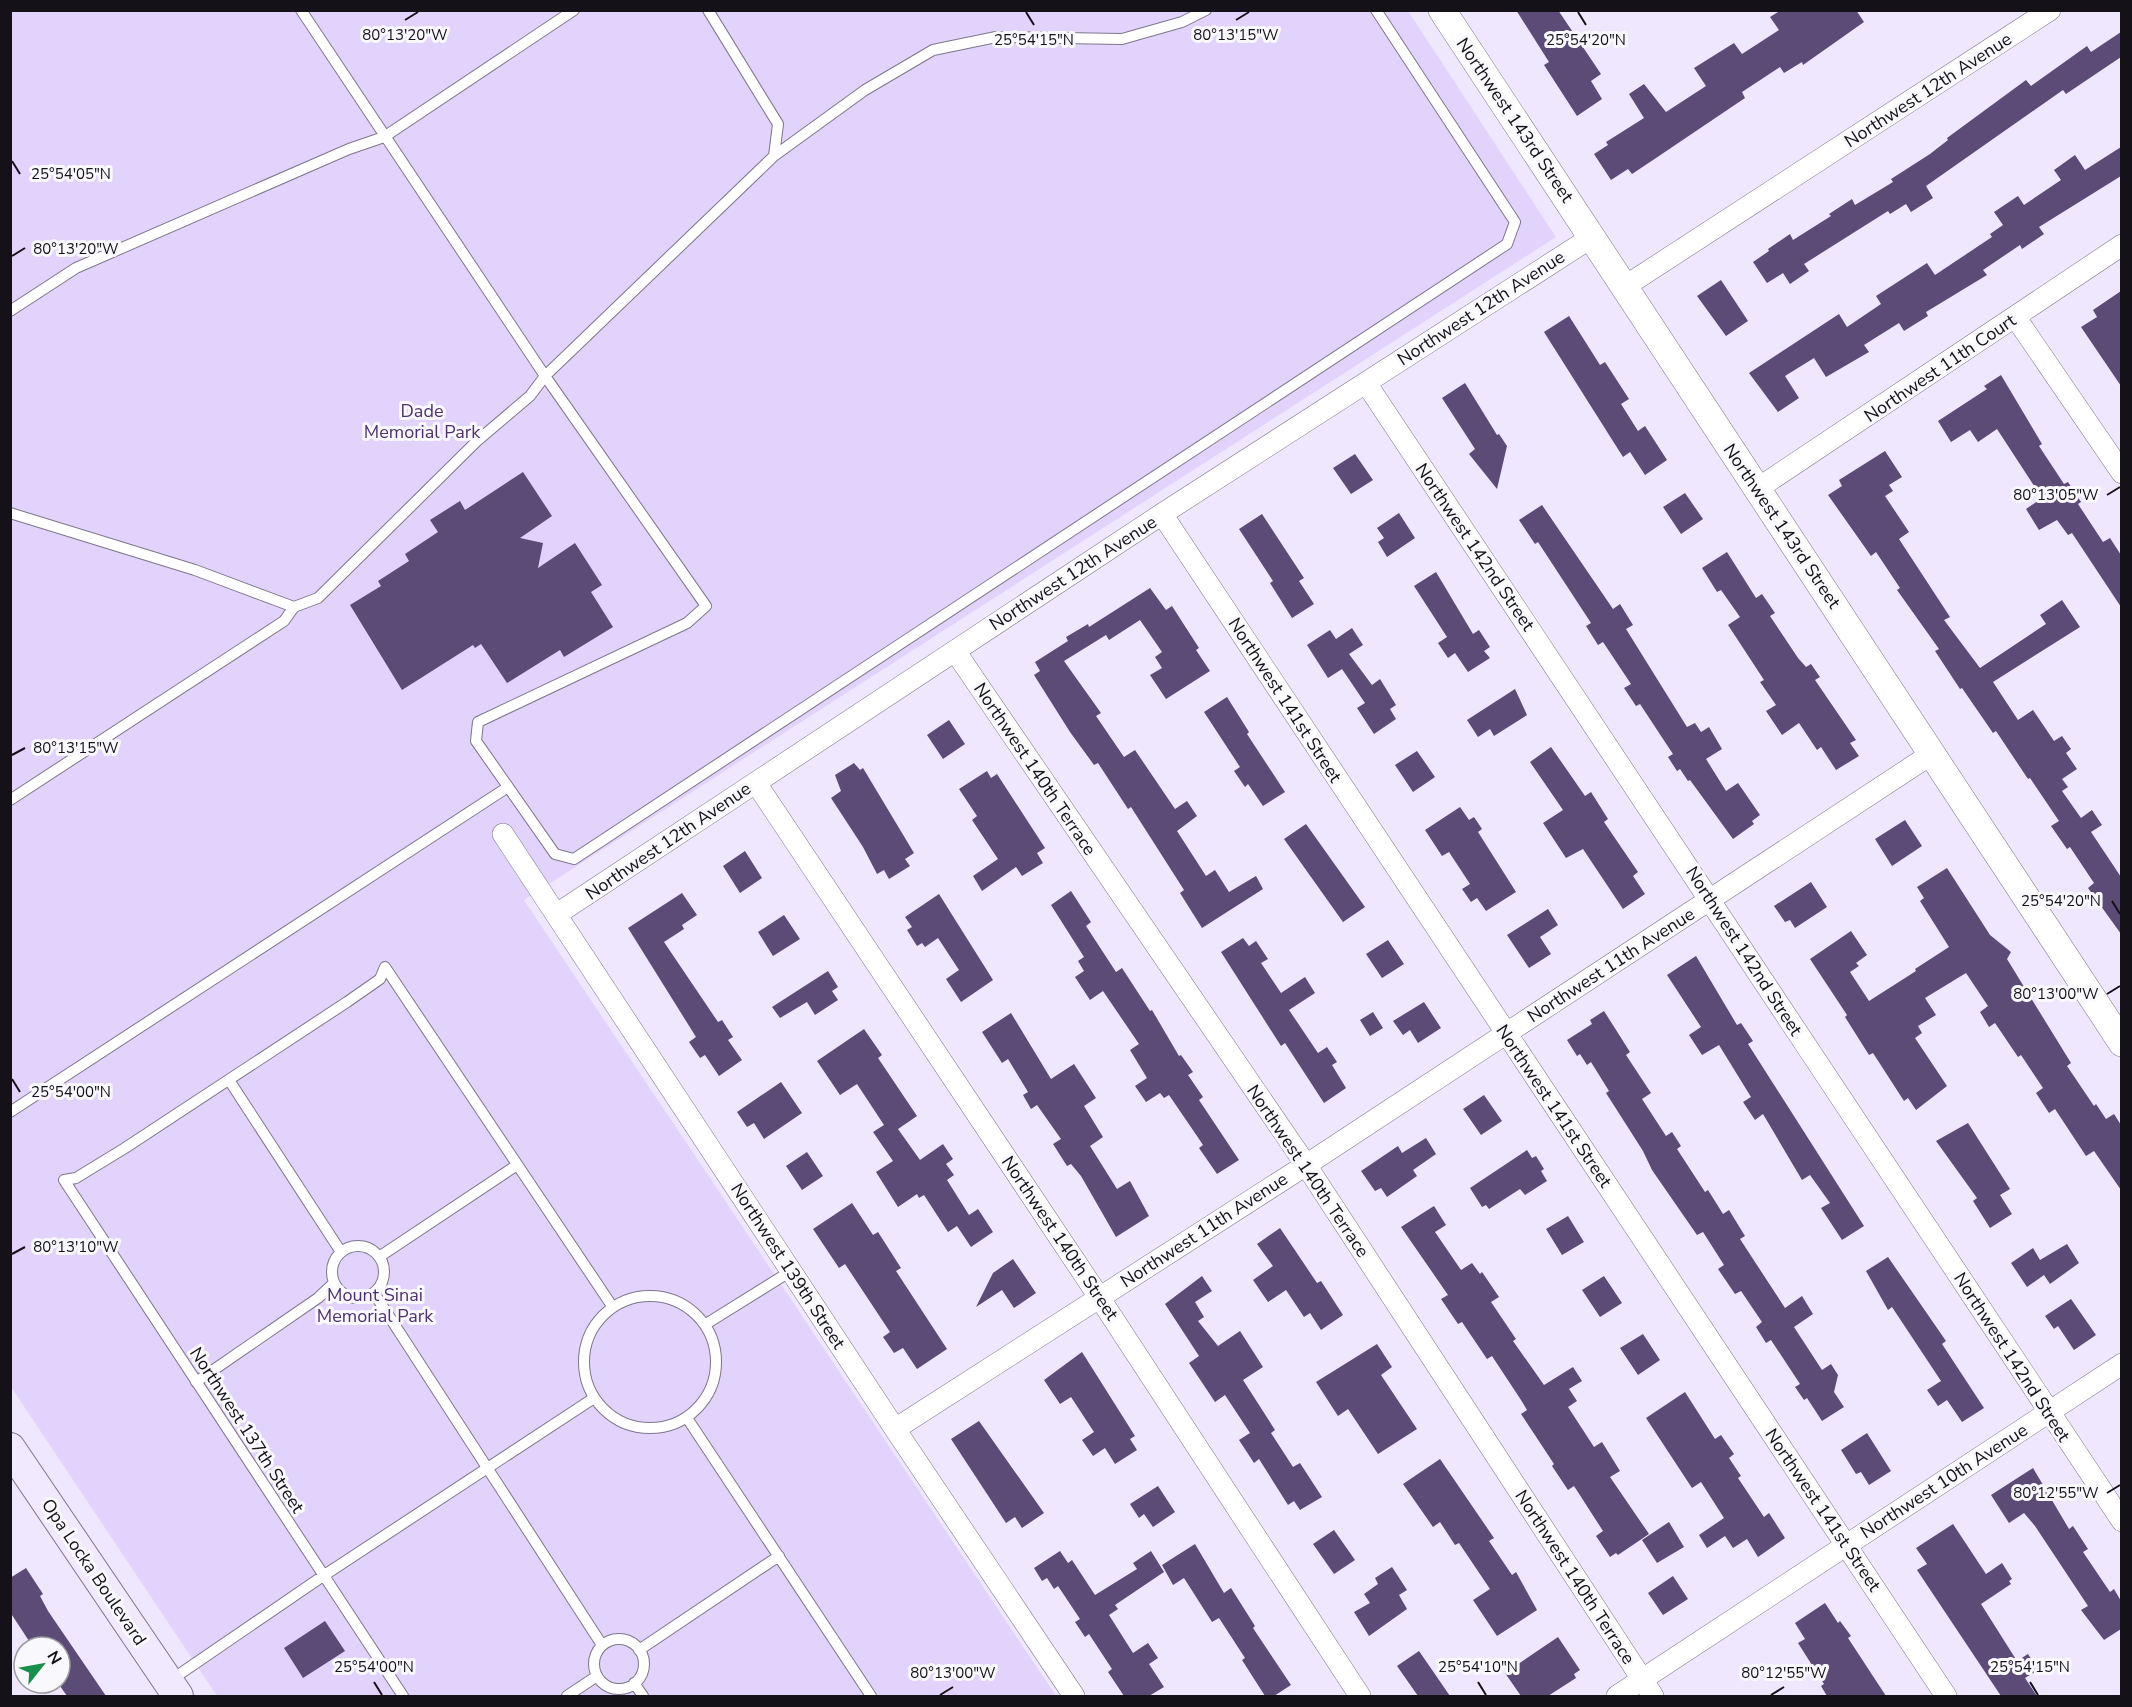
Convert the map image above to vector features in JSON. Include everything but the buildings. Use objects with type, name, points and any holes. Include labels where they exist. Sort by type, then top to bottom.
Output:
[{"type":"main road","name":"Opa Locka Boulevard","points":[[10,1448],[173,1689]]},
{"type":"street","name":"Northwest 143rd Street","points":[[1442,10],[1933,753],[2121,1043]]},
{"type":"street","name":"Northwest 12th Avenue","points":[[1624,286],[2050,10]]},
{"type":"street","name":"Northwest 12th Avenue","points":[[557,914],[1162,514],[1592,237]]},
{"type":"street","name":"Northwest 11th Court","points":[[1757,489],[2016,318],[2121,245]]},
{"type":"street","points":[[2016,318],[2121,472]]},
{"type":"street","name":"Northwest 142nd Street","points":[[1366,382],[2121,1521]]},
{"type":"street","name":"Northwest 141st Street","points":[[1162,514],[1946,1696]]},
{"type":"street","name":"Northwest 140th Terrace","points":[[955,651],[1306,1165],[1648,1688]]},
{"type":"street","name":"Northwest 11th Avenue","points":[[895,1429],[1306,1165],[1933,753]]},
{"type":"street","name":"Northwest 140th Street","points":[[756,783],[1099,1297],[1360,1696]]},
{"type":"street","name":"Northwest 139th Street","points":[[503,834],[1074,1696]]},
{"type":"street","name":"Northwest 10th Avenue","points":[[1617,1696],[1648,1688],[1846,1545],[2121,1365]]},
{"type":"lane","points":[[302,10],[384,137],[545,376],[706,606],[687,623],[478,722],[476,741],[508,787],[555,854],[574,859],[1507,244],[1515,222],[1376,10]]},
{"type":"lane","points":[[10,311],[76,268],[339,154],[384,137],[574,10]]},
{"type":"lane","points":[[708,10],[778,123],[774,156]]},
{"type":"lane","points":[[10,800],[284,621],[294,607],[318,598],[477,441],[530,396],[545,376],[774,156],[865,90],[933,50],[996,37],[1122,39],[1182,22],[1206,10]]},
{"type":"lane","points":[[10,513],[195,570],[294,607]]},
{"type":"lane","points":[[10,1112],[508,787]]},
{"type":"lane","points":[[341,1252],[229,1080],[380,979],[385,967],[612,1306]]},
{"type":"lane","name":"Northwest 137th Street","points":[[229,1080],[86,1172],[64,1180],[403,1696]]},
{"type":"lane","points":[[379,1257],[518,1165]]},
{"type":"lane","points":[[365,1246],[379,1257],[384,1276],[374,1293],[355,1298],[346,1295],[334,1283],[332,1266],[341,1252],[348,1247],[365,1246]]},
{"type":"lane","points":[[706,1324],[791,1271]]},
{"type":"lane","points":[[196,1382],[318,1298],[334,1283]]},
{"type":"lane","points":[[374,1293],[602,1645]]},
{"type":"lane","points":[[637,1295],[663,1296],[687,1305],[706,1324],[716,1349],[716,1376],[706,1400],[687,1418],[663,1428],[636,1427],[612,1417],[594,1398],[584,1374],[585,1348],[594,1324],[612,1306],[637,1295]]},
{"type":"lane","points":[[173,1689],[323,1576],[594,1398]]},
{"type":"lane","points":[[687,1418],[871,1696]]},
{"type":"lane","points":[[639,1650],[779,1556]]},
{"type":"lane","points":[[626,1640],[639,1650],[643,1668],[634,1683],[618,1689],[602,1683],[597,1676],[594,1660],[602,1645],[609,1641],[626,1640]]},
{"type":"lane","points":[[567,1696],[597,1676]]},
{"type":"lane","points":[[634,1683],[643,1696]]},
{"type":"green space","name":"Dade Memorial Park","points":[[10,11],[1408,11],[1556,237],[524,900],[1056,1696],[217,1696],[11,1387]]},
{"type":"park label","name":"Mount Sinai Memorial Park","points":[[375,1305]]}]
